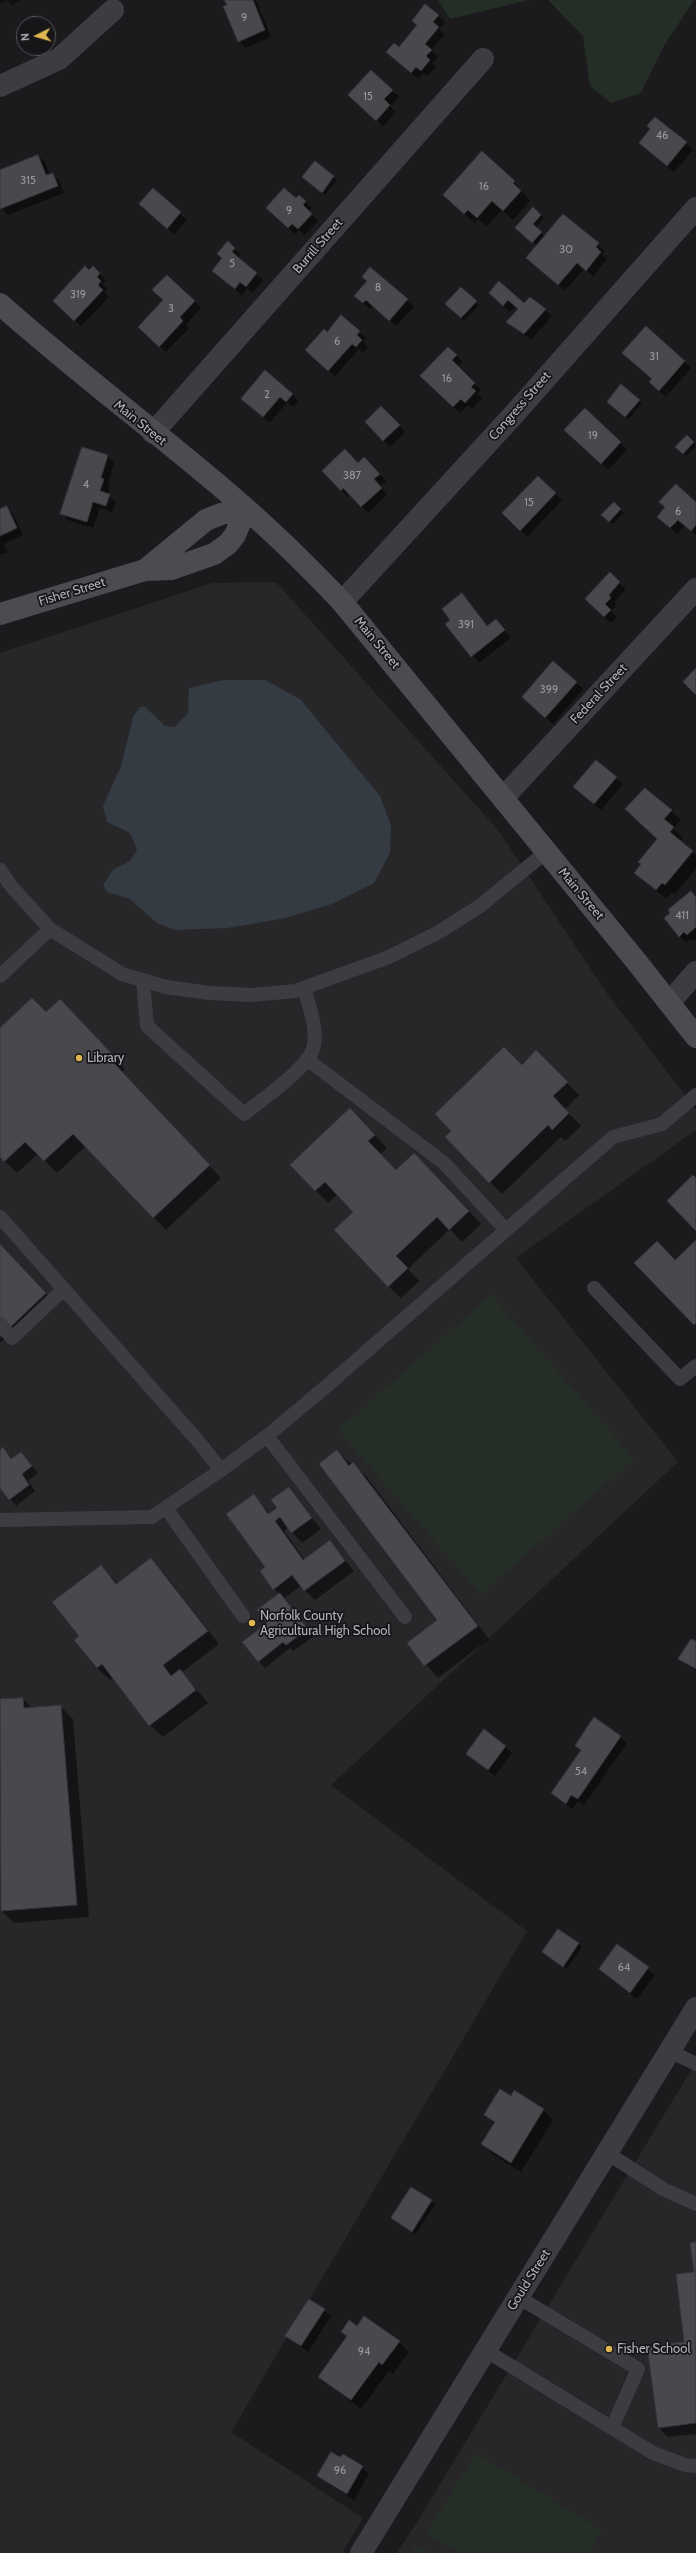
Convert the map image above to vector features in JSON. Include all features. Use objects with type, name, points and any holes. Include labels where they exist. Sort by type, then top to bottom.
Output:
[{"type":"main road","name":"Main Street","points":[[0,304],[246,509],[342,602],[696,1037]]},
{"type":"main road","name":"Fisher Street","points":[[145,570],[206,520],[246,509]]},
{"type":"main road","name":"Fisher Street","points":[[0,614],[145,570],[171,569],[214,554],[228,544],[235,535],[246,509]]},
{"type":"street","points":[[0,86],[59,60],[113,10]]},
{"type":"street","name":"Burrill Street","points":[[153,433],[483,60]]},
{"type":"street","name":"Congress Street","points":[[342,602],[516,412],[696,208]]},
{"type":"street","name":"Federal Street","points":[[503,798],[696,589]]},
{"type":"street","points":[[669,1003],[696,972]]},
{"type":"street","name":"Gould Street","points":[[361,2553],[696,2008]]},
{"type":"lane","points":[[0,870],[11,886],[50,929],[122,974],[166,987],[210,993],[252,995],[295,991],[389,957],[439,932],[491,897],[546,852]]},
{"type":"lane","points":[[0,976],[50,929]]},
{"type":"lane","points":[[143,980],[147,1026],[244,1114],[308,1060],[314,1046],[314,1025],[304,988]]},
{"type":"lane","points":[[308,1060],[444,1163],[506,1230]]},
{"type":"lane","points":[[0,1520],[152,1517],[221,1470],[267,1436],[613,1136],[662,1124],[696,1095]]},
{"type":"lane","points":[[0,1217],[198,1441],[221,1470]]},
{"type":"lane","points":[[594,1288],[680,1379],[696,1366]]},
{"type":"lane","points":[[0,1324],[12,1338],[64,1290]]},
{"type":"lane","points":[[267,1436],[405,1617]]},
{"type":"lane","points":[[166,1508],[243,1616]]},
{"type":"lane","points":[[670,2051],[696,2064]]},
{"type":"lane","points":[[607,2153],[663,2189],[696,2204]]},
{"type":"lane","points":[[518,2297],[638,2369],[612,2428]]},
{"type":"lane","points":[[485,2350],[653,2453],[685,2465],[696,2466]]},
{"type":"shaded area","points":[[438,0],[529,0],[450,19]]},
{"type":"shaded area","points":[[548,0],[694,0],[664,46],[641,93],[611,103],[590,86],[583,36]]},
{"type":"shaded area","name":"Norfolk County Agricultural High School","points":[[276,582],[498,830],[606,992],[696,1110],[696,1130],[516,1258],[678,1462],[331,1785],[527,1931],[231,2432],[363,2518],[342,2553],[0,2553],[0,653],[212,583]]},
{"type":"shaded area","points":[[223,680],[265,680],[300,699],[380,796],[391,826],[390,853],[374,883],[332,904],[286,918],[227,928],[175,930],[157,923],[130,899],[107,892],[103,885],[113,870],[130,861],[137,850],[130,833],[107,822],[103,806],[121,766],[133,717],[140,707],[145,707],[165,726],[175,727],[188,713],[189,688]]},
{"type":"shaded area","points":[[491,1295],[634,1459],[481,1594],[338,1430]]},
{"type":"shaded area","name":"Fisher School","points":[[696,2062],[696,2553],[397,2553],[422,2514]]},
{"type":"shaded area","points":[[476,2453],[602,2530],[588,2553],[459,2553],[427,2533]]},
{"type":"shaded area","points":[[416,2545],[428,2553],[411,2553]]},
{"type":"building","points":[[224,0],[253,0],[265,30],[238,42],[223,6],[227,5]]},
{"type":"building","points":[[425,4],[439,15],[433,22],[439,27],[425,44],[432,50],[426,56],[430,60],[421,71],[416,67],[411,73],[386,52],[394,43],[399,47],[417,25],[412,21]]},
{"type":"building","points":[[371,70],[393,90],[384,99],[390,105],[376,121],[348,95]]},
{"type":"building","points":[[655,117],[687,142],[667,166],[639,143],[650,129],[647,126]]},
{"type":"building","points":[[482,151],[515,181],[513,183],[521,191],[503,211],[492,201],[477,218],[468,210],[464,214],[443,195]]},
{"type":"building","points":[[38,155],[46,175],[53,173],[58,186],[0,209],[0,170]]},
{"type":"building","points":[[315,161],[334,176],[322,193],[302,177]]},
{"type":"building","points":[[153,188],[181,212],[167,229],[139,204]]},
{"type":"building","points":[[284,188],[296,198],[299,195],[306,201],[303,205],[312,214],[298,229],[292,224],[288,228],[266,208]]},
{"type":"building","points":[[533,207],[541,215],[533,224],[542,232],[532,243],[515,228]]},
{"type":"building","points":[[563,214],[599,243],[596,247],[601,252],[586,271],[577,263],[558,285],[526,258]]},
{"type":"building","points":[[228,241],[235,248],[232,252],[257,273],[246,287],[240,282],[235,289],[212,271],[222,258],[217,254]]},
{"type":"building","points":[[85,266],[89,270],[93,266],[100,273],[97,277],[101,281],[98,285],[103,290],[74,321],[53,301]]},
{"type":"building","points":[[370,267],[408,299],[389,321],[366,300],[363,303],[354,296],[367,281],[362,277]]},
{"type":"building","points":[[167,275],[195,301],[180,317],[183,321],[159,347],[138,327],[163,300],[152,290]]},
{"type":"building","points":[[499,281],[524,303],[530,297],[546,309],[524,334],[506,322],[518,309],[508,300],[503,306],[489,293]]},
{"type":"building","points":[[461,287],[477,301],[461,318],[445,304]]},
{"type":"building","points":[[341,315],[360,331],[357,335],[362,340],[356,347],[352,344],[328,371],[305,350],[324,329],[327,332]]},
{"type":"building","points":[[646,326],[685,361],[659,391],[649,382],[652,379],[622,353]]},
{"type":"building","points":[[448,347],[457,355],[452,360],[475,383],[471,387],[476,391],[465,403],[461,399],[453,407],[420,376]]},
{"type":"building","points":[[265,370],[293,394],[286,402],[280,397],[263,417],[241,399]]},
{"type":"building","points":[[621,384],[640,400],[625,417],[607,402]]},
{"type":"building","points":[[381,406],[400,425],[383,441],[365,422]]},
{"type":"building","points":[[585,408],[621,442],[601,464],[564,430]]},
{"type":"building","points":[[687,435],[694,442],[683,454],[675,447]]},
{"type":"building","points":[[82,447],[108,455],[101,478],[104,479],[100,491],[110,494],[106,506],[93,502],[87,522],[60,514]]},
{"type":"building","points":[[345,449],[358,463],[364,457],[380,474],[374,479],[382,488],[361,507],[343,488],[341,491],[322,471]]},
{"type":"building","points":[[538,476],[556,493],[520,531],[502,513]]},
{"type":"building","points":[[676,484],[696,502],[696,525],[691,531],[678,520],[670,528],[657,517],[665,507],[659,502]]},
{"type":"building","points":[[614,502],[621,509],[609,522],[601,515]]},
{"type":"building","points":[[7,506],[17,528],[0,536],[0,509]]},
{"type":"building","points":[[610,572],[620,582],[609,595],[611,598],[605,604],[611,610],[604,617],[585,599]]},
{"type":"building","points":[[462,593],[487,626],[496,619],[505,630],[471,657],[445,624],[450,620],[442,609]]},
{"type":"building","points":[[553,661],[577,682],[545,718],[522,697]]},
{"type":"building","points":[[696,668],[696,695],[683,682]]},
{"type":"building","points":[[596,760],[617,777],[594,804],[573,787]]},
{"type":"building","points":[[645,788],[672,810],[664,819],[674,827],[670,832],[693,851],[665,885],[662,883],[656,890],[634,873],[641,864],[638,862],[657,839],[625,809]]},
{"type":"building","points":[[691,891],[696,897],[696,927],[687,935],[684,932],[679,937],[664,918],[670,913],[668,910]]},
{"type":"building","points":[[32,998],[46,1012],[60,999],[113,1055],[110,1059],[210,1165],[153,1218],[73,1134],[44,1161],[25,1142],[4,1162],[0,1157],[0,1028]]},
{"type":"building","points":[[504,1047],[522,1065],[536,1050],[568,1082],[553,1096],[569,1113],[552,1130],[548,1125],[489,1183],[445,1137],[451,1131],[435,1114]]},
{"type":"building","points":[[350,1108],[375,1135],[368,1141],[396,1170],[414,1153],[469,1211],[449,1230],[437,1217],[396,1256],[408,1268],[388,1287],[334,1230],[353,1212],[325,1182],[315,1191],[290,1165]]},
{"type":"building","points":[[693,1175],[696,1178],[696,1231],[667,1201]]},
{"type":"building","points":[[696,1240],[696,1323],[694,1325],[634,1263],[657,1241],[675,1260]]},
{"type":"building","points":[[0,1244],[46,1293],[0,1337]]},
{"type":"building","points":[[3,1447],[11,1459],[21,1452],[32,1466],[22,1474],[29,1485],[9,1500],[0,1488],[0,1450]]},
{"type":"building","points":[[337,1450],[349,1466],[353,1462],[478,1626],[424,1666],[407,1643],[437,1620],[319,1464]]},
{"type":"building","points":[[289,1487],[312,1518],[291,1533],[280,1517],[275,1521],[303,1560],[330,1540],[345,1561],[304,1591],[292,1575],[273,1590],[260,1571],[265,1567],[226,1514],[254,1494],[268,1514],[277,1508],[271,1500]]},
{"type":"building","points":[[151,1558],[208,1631],[163,1665],[171,1676],[180,1669],[196,1690],[149,1726],[102,1664],[97,1668],[74,1640],[79,1636],[52,1602],[101,1565],[116,1584]]},
{"type":"building","points":[[280,1593],[308,1629],[286,1645],[283,1642],[258,1662],[242,1642],[267,1623],[257,1610]]},
{"type":"building","points":[[691,1639],[696,1641],[696,1669],[678,1659]]},
{"type":"building","points":[[23,1698],[24,1708],[61,1705],[77,1905],[1,1911],[0,1699]]},
{"type":"building","points":[[594,1717],[621,1736],[578,1799],[571,1795],[566,1804],[551,1793],[581,1750],[575,1746]]},
{"type":"building","points":[[484,1729],[506,1746],[488,1770],[466,1754]]},
{"type":"building","points":[[558,1929],[579,1943],[563,1967],[542,1952]]},
{"type":"building","points":[[617,1944],[649,1967],[630,1993],[599,1969]]},
{"type":"building","points":[[500,2089],[511,2096],[514,2090],[544,2109],[511,2163],[481,2144],[495,2122],[484,2115]]},
{"type":"building","points":[[411,2187],[432,2200],[412,2232],[391,2218]]},
{"type":"building","points":[[696,2242],[696,2423],[658,2428],[647,2346],[684,2342],[676,2274],[694,2272],[690,2243]]},
{"type":"building","points":[[309,2299],[325,2309],[301,2346],[285,2336]]},
{"type":"building","points":[[364,2316],[400,2341],[382,2365],[379,2362],[351,2400],[318,2377],[347,2336],[341,2332],[349,2320],[357,2326]]},
{"type":"building","points":[[331,2452],[340,2457],[343,2454],[363,2466],[347,2494],[317,2476]]},
{"type":"place","name":"Library","points":[[79,1058]]},
{"type":"place","name":"Norfolk County Agricultural High School","points":[[252,1623]]},
{"type":"place","name":"Fisher School","points":[[609,2349]]}]
